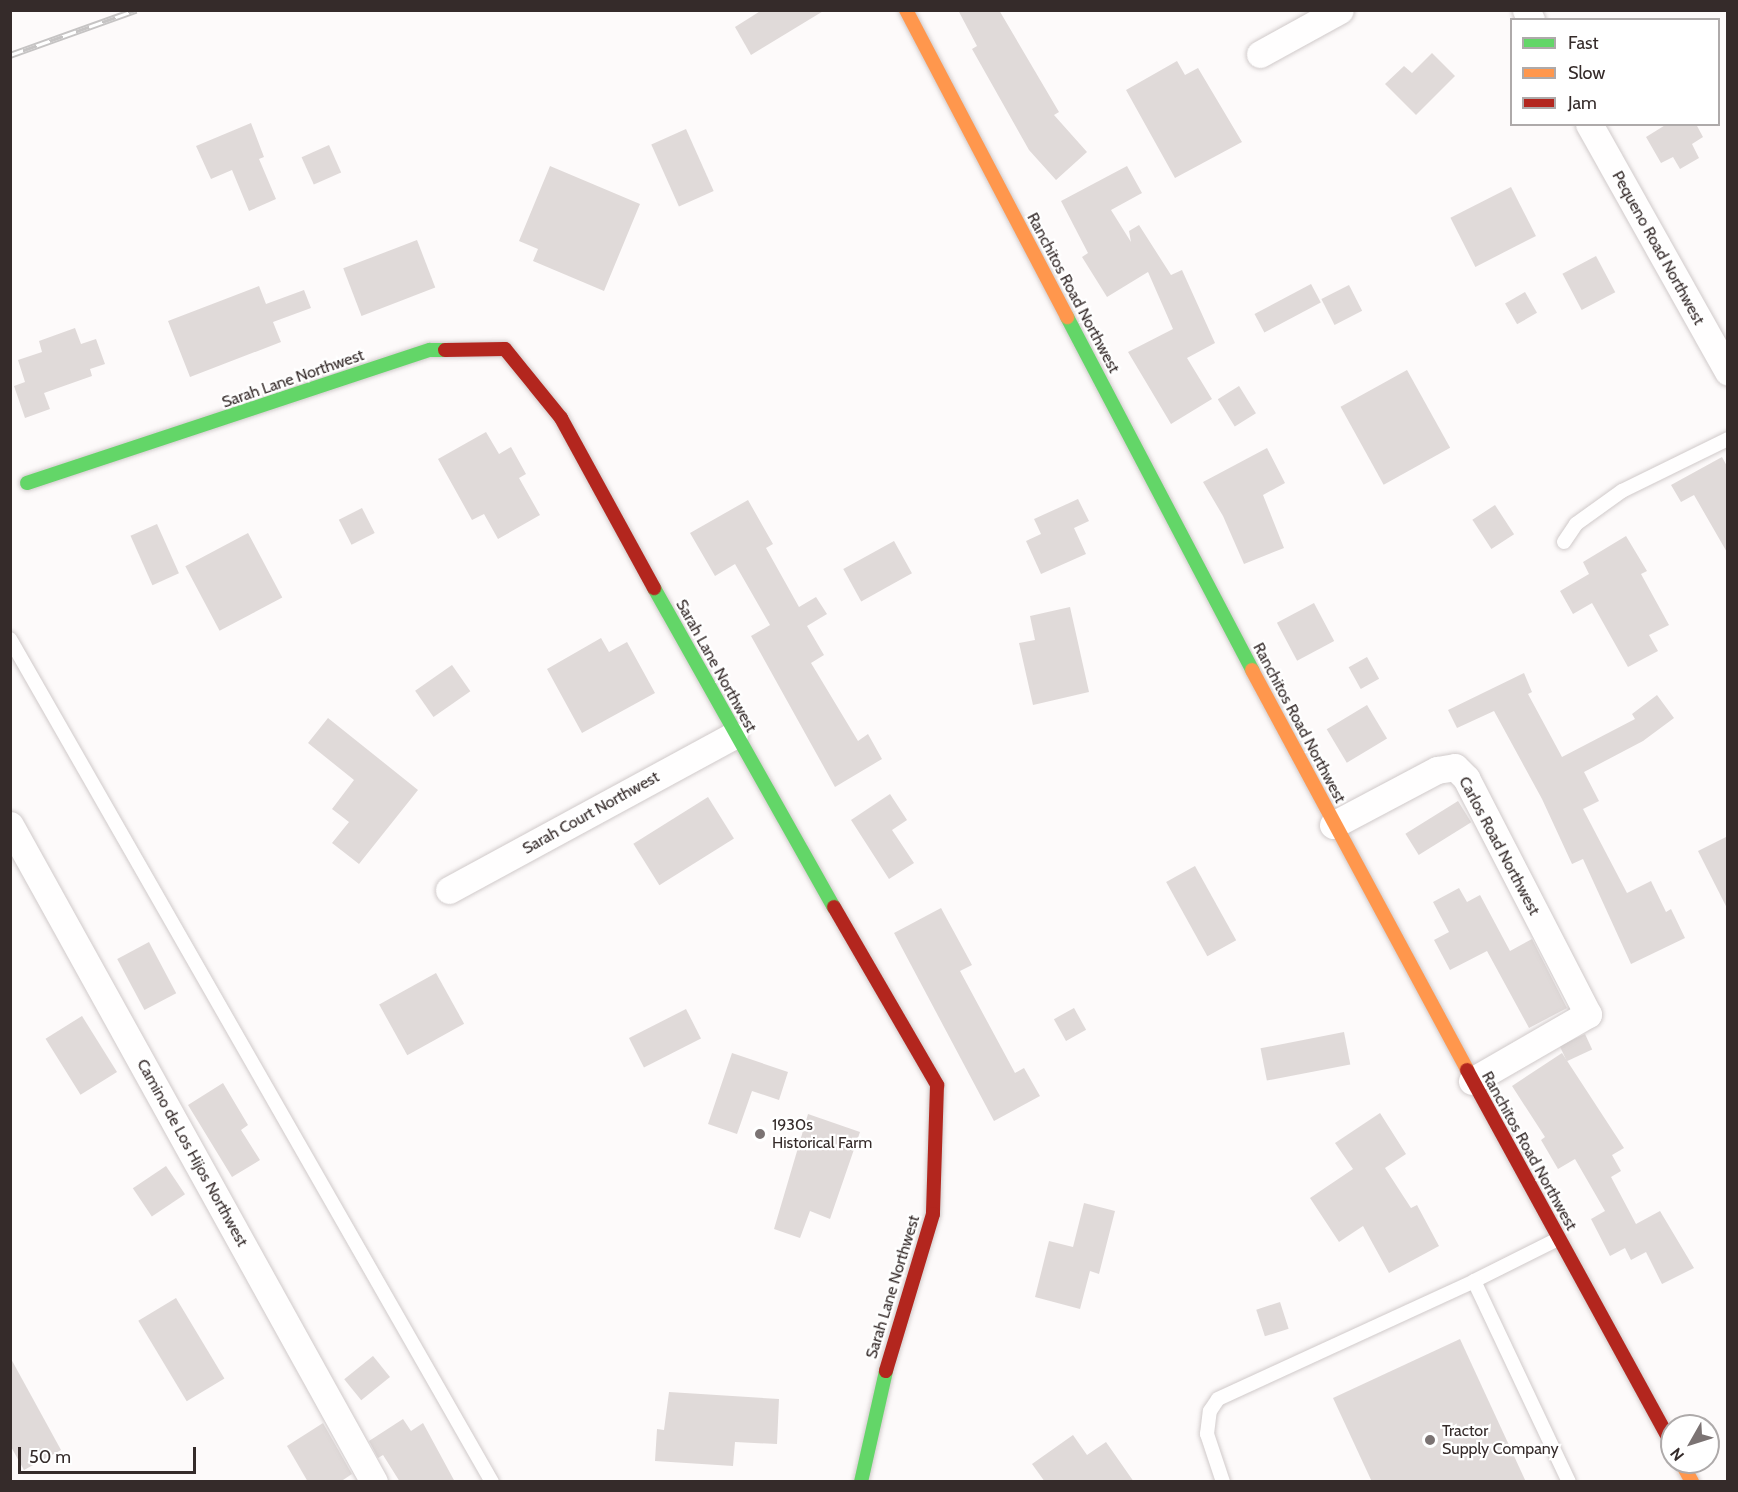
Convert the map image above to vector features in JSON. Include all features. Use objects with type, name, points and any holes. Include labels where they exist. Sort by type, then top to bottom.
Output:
[{"type":"street","name":"Ranchitos Road Northwest","points":[[906,10],[1333,825],[1660,1423]]},
{"type":"street","points":[[1260,54],[1340,10]]},
{"type":"street","name":"Pequeno Road Northwest","points":[[1590,126],[1728,372]]},
{"type":"street","name":"Sarah Lane Northwest","points":[[27,483],[430,350],[505,349],[561,418],[734,735],[937,1085],[933,1214],[893,1338],[861,1482]]},
{"type":"street","name":"Sarah Court Northwest","points":[[449,890],[734,735]]},
{"type":"street","name":"Carlos Road Northwest","points":[[1333,825],[1437,771],[1455,767],[1466,778],[1588,1014],[1472,1081]]},
{"type":"street","name":"Camino de Los Hijos Northwest","points":[[10,825],[374,1482]]},
{"type":"lane","points":[[1564,542],[1576,524],[1622,491],[1728,439]]},
{"type":"lane","points":[[10,639],[492,1482]]},
{"type":"lane","points":[[1223,1482],[1207,1434],[1210,1411],[1218,1399],[1474,1281],[1558,1239]]},
{"type":"lane","points":[[1474,1281],[1569,1482]]},
{"type":"building","points":[[762,10],[825,10],[751,55],[735,27]]},
{"type":"building","points":[[958,10],[999,10],[1059,112],[1054,115],[1087,152],[1056,180],[1029,150],[972,49],[977,46]]},
{"type":"building","points":[[1432,53],[1455,76],[1416,115],[1385,84],[1404,66],[1412,73]]},
{"type":"building","points":[[1177,61],[1185,75],[1198,68],[1242,142],[1175,178],[1126,90]]},
{"type":"building","points":[[251,123],[264,157],[259,159],[276,199],[249,211],[232,170],[211,179],[196,146]]},
{"type":"building","points":[[1664,126],[1697,126],[1703,137],[1692,144],[1699,158],[1680,169],[1673,157],[1661,163],[1646,137]]},
{"type":"building","points":[[686,129],[714,191],[679,207],[651,144]]},
{"type":"building","points":[[329,145],[341,172],[314,185],[302,157]]},
{"type":"building","points":[[550,166],[640,204],[604,291],[533,261],[538,249],[519,241]]},
{"type":"building","points":[[1127,166],[1142,193],[1111,210],[1131,242],[1129,231],[1139,225],[1171,275],[1182,270],[1215,343],[1187,358],[1212,399],[1171,424],[1128,352],[1173,329],[1148,272],[1107,297],[1082,257],[1088,253],[1061,201]]},
{"type":"building","points":[[1511,187],[1536,236],[1475,267],[1450,218]]},
{"type":"building","points":[[417,240],[435,288],[362,316],[343,268]]},
{"type":"building","points":[[1596,256],[1615,292],[1582,310],[1562,274]]},
{"type":"building","points":[[1311,284],[1321,303],[1264,333],[1254,314]]},
{"type":"building","points":[[1349,285],[1362,311],[1335,325],[1321,299]]},
{"type":"building","points":[[259,286],[266,304],[304,290],[311,308],[273,322],[281,342],[190,377],[168,321]]},
{"type":"building","points":[[1525,292],[1537,313],[1517,324],[1505,304]]},
{"type":"building","points":[[75,328],[81,344],[96,339],[105,364],[90,369],[92,376],[44,393],[50,409],[25,418],[14,386],[25,382],[18,360],[42,352],[39,341]]},
{"type":"building","points":[[1407,370],[1450,448],[1384,485],[1341,407]]},
{"type":"building","points":[[1239,386],[1256,413],[1235,426],[1218,399]]},
{"type":"building","points":[[486,432],[499,454],[511,447],[526,474],[519,478],[540,515],[498,539],[484,514],[472,520],[438,459]]},
{"type":"building","points":[[1267,448],[1285,483],[1263,495],[1284,548],[1244,564],[1223,516],[1203,482]]},
{"type":"building","points":[[1722,457],[1728,468],[1728,554],[1694,495],[1681,502],[1671,485]]},
{"type":"building","points":[[1078,499],[1089,521],[1074,528],[1086,554],[1041,574],[1026,541],[1041,534],[1034,519]]},
{"type":"building","points":[[748,500],[773,544],[766,548],[799,607],[816,597],[827,614],[807,626],[824,655],[811,663],[858,741],[868,734],[882,759],[835,787],[751,636],[770,625],[735,564],[715,576],[690,533]]},
{"type":"building","points":[[1495,505],[1514,534],[1491,549],[1472,520]]},
{"type":"building","points":[[362,508],[375,533],[352,545],[339,520]]},
{"type":"building","points":[[157,524],[179,573],[152,585],[131,536]]},
{"type":"building","points":[[248,533],[282,597],[220,631],[185,566]]},
{"type":"building","points":[[1626,536],[1647,571],[1641,574],[1669,625],[1649,635],[1658,651],[1628,667],[1592,603],[1573,614],[1560,591],[1589,574],[1583,562]]},
{"type":"building","points":[[894,541],[912,573],[861,601],[843,569]]},
{"type":"building","points":[[1314,603],[1334,641],[1297,661],[1277,623]]},
{"type":"building","points":[[1070,607],[1089,692],[1033,705],[1019,643],[1035,640],[1030,616]]},
{"type":"building","points":[[601,638],[609,652],[627,642],[655,693],[582,733],[547,669]]},
{"type":"building","points":[[1367,657],[1379,679],[1361,689],[1349,667]]},
{"type":"building","points":[[452,665],[470,691],[433,717],[415,691]]},
{"type":"building","points":[[1524,673],[1532,692],[1528,694],[1562,757],[1635,719],[1632,714],[1657,695],[1674,718],[1643,741],[1584,772],[1599,801],[1583,809],[1627,893],[1651,881],[1666,912],[1671,909],[1685,938],[1631,964],[1583,859],[1572,864],[1542,799],[1494,711],[1457,728],[1448,710]]},
{"type":"building","points":[[1367,705],[1387,738],[1347,763],[1327,729]]},
{"type":"building","points":[[328,718],[418,790],[359,864],[332,843],[349,822],[332,809],[354,780],[308,743]]},
{"type":"building","points":[[890,794],[907,820],[892,830],[914,863],[889,879],[851,820]]},
{"type":"building","points":[[708,797],[734,839],[659,885],[633,844]]},
{"type":"building","points":[[1458,801],[1471,822],[1419,855],[1405,834]]},
{"type":"building","points":[[1728,836],[1728,910],[1698,851]]},
{"type":"building","points":[[1195,866],[1236,940],[1207,956],[1166,882]]},
{"type":"building","points":[[1459,888],[1467,902],[1480,895],[1510,951],[1532,939],[1567,1008],[1529,1028],[1487,951],[1450,970],[1434,940],[1449,932],[1433,902]]},
{"type":"building","points":[[941,908],[972,965],[960,971],[1015,1073],[1024,1068],[1040,1096],[994,1121],[894,933]]},
{"type":"building","points":[[149,942],[176,993],[144,1010],[117,959]]},
{"type":"building","points":[[436,973],[464,1024],[407,1055],[379,1005]]},
{"type":"building","points":[[1074,1008],[1086,1030],[1066,1041],[1054,1019]]},
{"type":"building","points":[[686,1009],[701,1038],[644,1067],[629,1038]]},
{"type":"building","points":[[82,1016],[117,1072],[81,1095],[46,1039]]},
{"type":"building","points":[[1344,1032],[1350,1064],[1267,1081],[1261,1048]]},
{"type":"building","points":[[1585,1034],[1592,1049],[1567,1061],[1560,1046]]},
{"type":"building","points":[[732,1053],[788,1072],[779,1100],[752,1091],[737,1134],[708,1124]]},
{"type":"building","points":[[1562,1053],[1624,1148],[1612,1155],[1621,1171],[1611,1177],[1636,1224],[1660,1211],[1694,1268],[1662,1284],[1646,1252],[1631,1260],[1625,1248],[1610,1256],[1591,1219],[1605,1211],[1575,1159],[1558,1169],[1541,1140],[1545,1137],[1512,1086]]},
{"type":"building","points":[[223,1083],[248,1125],[241,1130],[260,1160],[232,1177],[188,1105]]},
{"type":"building","points":[[1380,1113],[1406,1154],[1385,1168],[1411,1208],[1417,1205],[1439,1246],[1389,1273],[1363,1226],[1339,1242],[1310,1198],[1353,1169],[1335,1143]]},
{"type":"building","points":[[808,1114],[860,1132],[830,1219],[810,1211],[800,1238],[774,1229]]},
{"type":"building","points":[[166,1166],[185,1194],[152,1217],[133,1188]]},
{"type":"building","points":[[1084,1203],[1115,1211],[1099,1274],[1090,1271],[1080,1309],[1035,1297],[1049,1241],[1073,1247]]},
{"type":"building","points":[[176,1298],[224,1379],[187,1401],[138,1321]]},
{"type":"building","points":[[1280,1302],[1289,1329],[1265,1336],[1256,1310]]},
{"type":"building","name":"Tractor Supply Company","points":[[1460,1339],[1526,1482],[1372,1482],[1333,1398]]},
{"type":"building","points":[[373,1356],[390,1377],[361,1400],[344,1379]]},
{"type":"building","points":[[10,1357],[61,1450],[24,1470],[10,1445]]},
{"type":"building","points":[[669,1392],[779,1399],[777,1444],[735,1442],[733,1466],[655,1461],[657,1429],[664,1430]]},
{"type":"building","points":[[403,1419],[411,1431],[423,1423],[455,1482],[400,1482],[383,1455],[378,1458],[369,1441]]},
{"type":"building","points":[[323,1423],[352,1474],[340,1482],[308,1482],[287,1446]]},
{"type":"building","points":[[1073,1435],[1087,1455],[1106,1442],[1134,1482],[1045,1482],[1032,1464]]},
{"type":"railway","points":[[10,55],[136,10]]},
{"type":"traffic: fast","points":[[1067,317],[1252,670]]},
{"type":"traffic: fast","points":[[27,483],[430,350],[445,350]]},
{"type":"traffic: fast","points":[[654,588],[834,907]]},
{"type":"traffic: fast","points":[[861,1482],[886,1371]]},
{"type":"traffic: slow","points":[[906,10],[1067,317]]},
{"type":"traffic: slow","points":[[1252,670],[1467,1070]]},
{"type":"traffic: slow","points":[[1688,1474],[1692,1482]]},
{"type":"traffic: jam","points":[[445,350],[505,349],[561,418],[654,588]]},
{"type":"traffic: jam","points":[[834,907],[937,1085],[933,1214],[886,1371]]},
{"type":"traffic: jam","points":[[1467,1070],[1660,1423]]},
{"type":"place","name":"1930s Historical Farm","points":[[760,1134]]},
{"type":"place","name":"Tractor Supply Company","points":[[1430,1440]]}]
